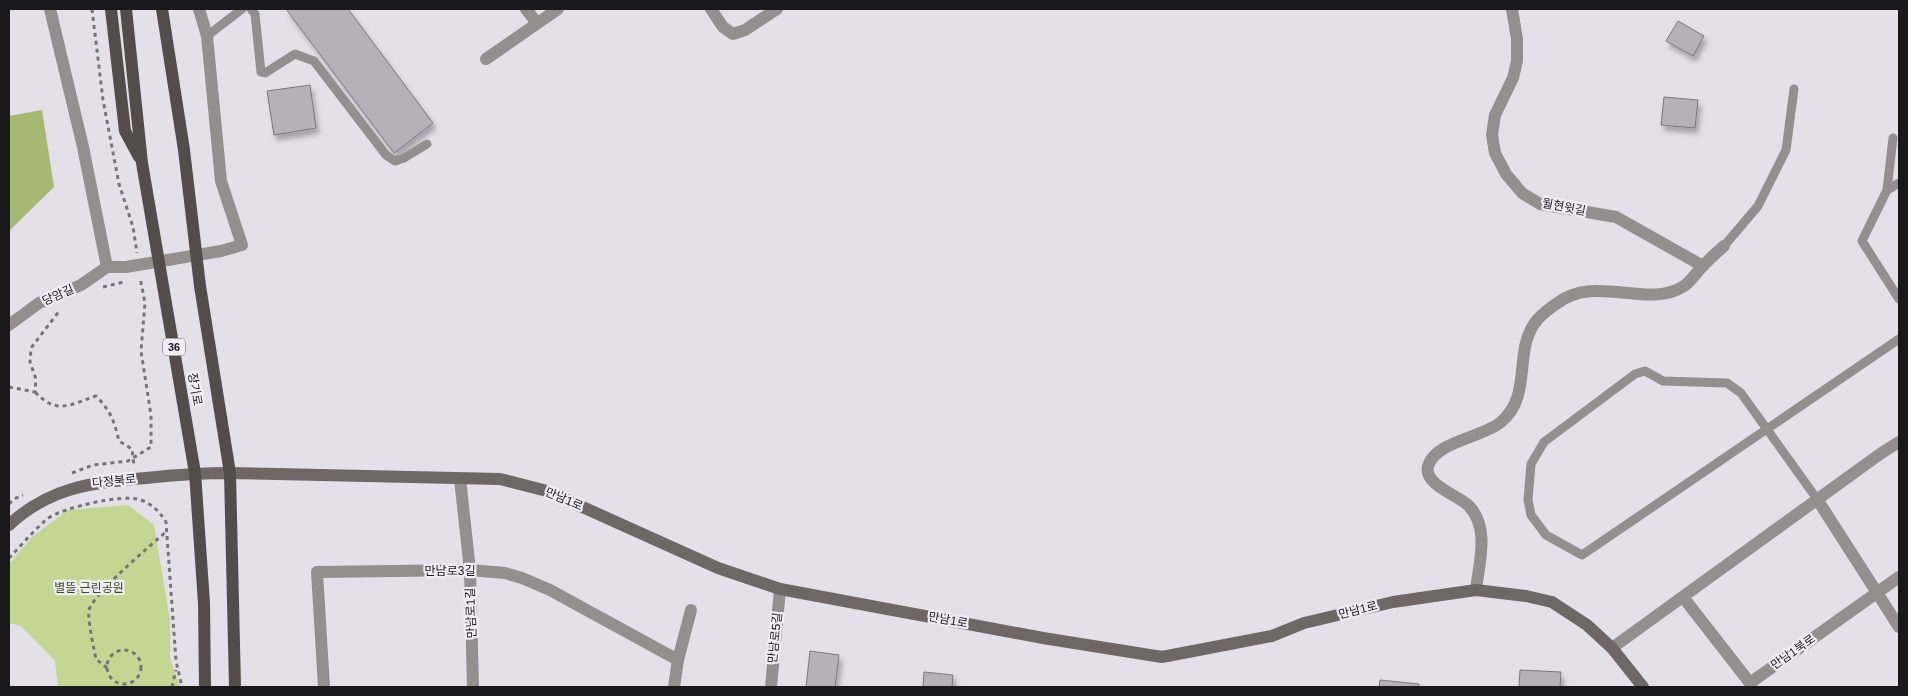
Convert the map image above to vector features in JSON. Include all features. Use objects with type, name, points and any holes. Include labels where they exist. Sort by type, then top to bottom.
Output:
[{"type":"main road","points":[[111,9],[125,131],[142,163]]},
{"type":"main road","name":"장기로","points":[[126,9],[142,163],[195,474],[204,603],[206,687]]},
{"type":"main road","name":"장기로","points":[[162,9],[184,150],[200,286],[230,473],[235,687]]},
{"type":"street","points":[[50,9],[83,147],[107,267],[126,267],[221,251],[242,245],[221,181],[207,36],[200,9]]},
{"type":"street","points":[[526,9],[537,24]]},
{"type":"street","points":[[486,59],[558,9]]},
{"type":"street","points":[[711,9],[723,27],[733,34],[745,30],[777,9]]},
{"type":"street","name":"월현윗길","points":[[1512,9],[1518,39],[1517,61],[1514,78],[1495,115],[1492,136],[1495,153],[1506,174],[1522,193],[1540,204],[1616,217],[1703,266]]},
{"type":"street","points":[[1476,590],[1482,540],[1479,523],[1469,506],[1442,489],[1429,476],[1428,468],[1432,458],[1450,445],[1485,431],[1501,422],[1514,406],[1519,394],[1527,340],[1534,324],[1557,302],[1568,296],[1595,290],[1636,293],[1669,292],[1684,286],[1724,246]]},
{"type":"street","name":"당암길","points":[[9,325],[39,303],[81,285],[107,267]]},
{"type":"street","points":[[1612,648],[1817,499],[1899,442]]},
{"type":"street","name":"다정북로","points":[[9,525],[24,511],[57,494],[91,483],[195,474],[230,473]]},
{"type":"street","name":"만남1로","points":[[230,473],[500,479],[547,491],[718,568],[780,589],[1043,638],[1162,657],[1272,636],[1304,623],[1393,602],[1476,590],[1526,596],[1552,602],[1587,625],[1612,648],[1643,687]]},
{"type":"street","name":"만남로1길","points":[[460,479],[470,570],[473,687]]},
{"type":"street","points":[[1817,499],[1899,627]]},
{"type":"street","name":"만남로3길","points":[[324,687],[317,572],[470,570],[505,573],[550,590],[678,660]]},
{"type":"street","name":"만남1북로","points":[[1683,597],[1750,683],[1899,577]]},
{"type":"street","name":"만남로5길","points":[[771,687],[780,589]]},
{"type":"street","points":[[674,687],[678,660],[691,610]]},
{"type":"lane","points":[[207,36],[242,9]]},
{"type":"lane","points":[[251,9],[255,14],[261,72],[265,72],[295,54],[314,61],[386,155],[395,161],[404,158],[427,144]]},
{"type":"lane","points":[[1724,246],[1758,206],[1786,150],[1794,89]]},
{"type":"lane","points":[[1893,138],[1887,190],[1862,241],[1899,299]]},
{"type":"lane","points":[[1887,190],[1899,184]]},
{"type":"lane","points":[[1817,499],[1767,430],[1741,393],[1727,383],[1663,381],[1645,371],[1635,374],[1544,442],[1532,464],[1528,500],[1531,515],[1546,535],[1582,555],[1767,430],[1899,339]]},
{"type":"path","points":[[92,9],[102,100],[119,184],[132,227],[138,262]]},
{"type":"path","points":[[66,476],[93,464],[128,461],[151,447],[150,415],[141,350],[145,303],[140,271]]},
{"type":"path","points":[[134,281],[141,280]]},
{"type":"path","points":[[102,288],[126,282]]},
{"type":"path","points":[[34,392],[36,379],[30,362],[31,348],[64,305]]},
{"type":"path","points":[[9,387],[34,392],[45,403],[59,407],[96,396],[106,406],[114,419],[119,441],[132,449],[133,458]]},
{"type":"path","points":[[9,504],[14,499],[31,491]]},
{"type":"path","points":[[9,558],[48,518],[82,504],[108,500],[139,499],[157,508],[166,522],[177,667],[182,687]]},
{"type":"path","points":[[107,668],[96,659],[88,612],[93,602],[127,566],[167,531]]},
{"type":"path","points":[[125,650],[136,654],[141,664],[139,676],[136,680],[125,686],[115,682],[108,673],[107,668],[108,662],[114,653],[125,650]]},
{"type":"path","points":[[172,687],[177,667]]},
{"type":"green space","points":[[42,110],[54,187],[9,231],[9,116]]},
{"type":"green space","name":"별뜰 근린공원","points":[[128,505],[154,525],[170,620],[170,658],[180,687],[58,687],[55,661],[21,626],[9,623],[9,564],[32,537],[68,510]]},
{"type":"building","points":[[286,9],[348,9],[433,123],[394,153]]},
{"type":"building","points":[[1678,21],[1704,36],[1693,56],[1666,41]]},
{"type":"building","points":[[310,85],[316,128],[274,135],[267,91]]},
{"type":"building","points":[[1664,97],[1698,100],[1695,128],[1661,125]]},
{"type":"building","points":[[810,651],[839,655],[835,687],[806,687]]},
{"type":"building","points":[[1520,670],[1561,672],[1560,687],[1519,687]]},
{"type":"building","points":[[924,672],[953,675],[952,687],[923,687]]},
{"type":"building","points":[[1380,680],[1419,684],[1419,687],[1379,687]]}]
